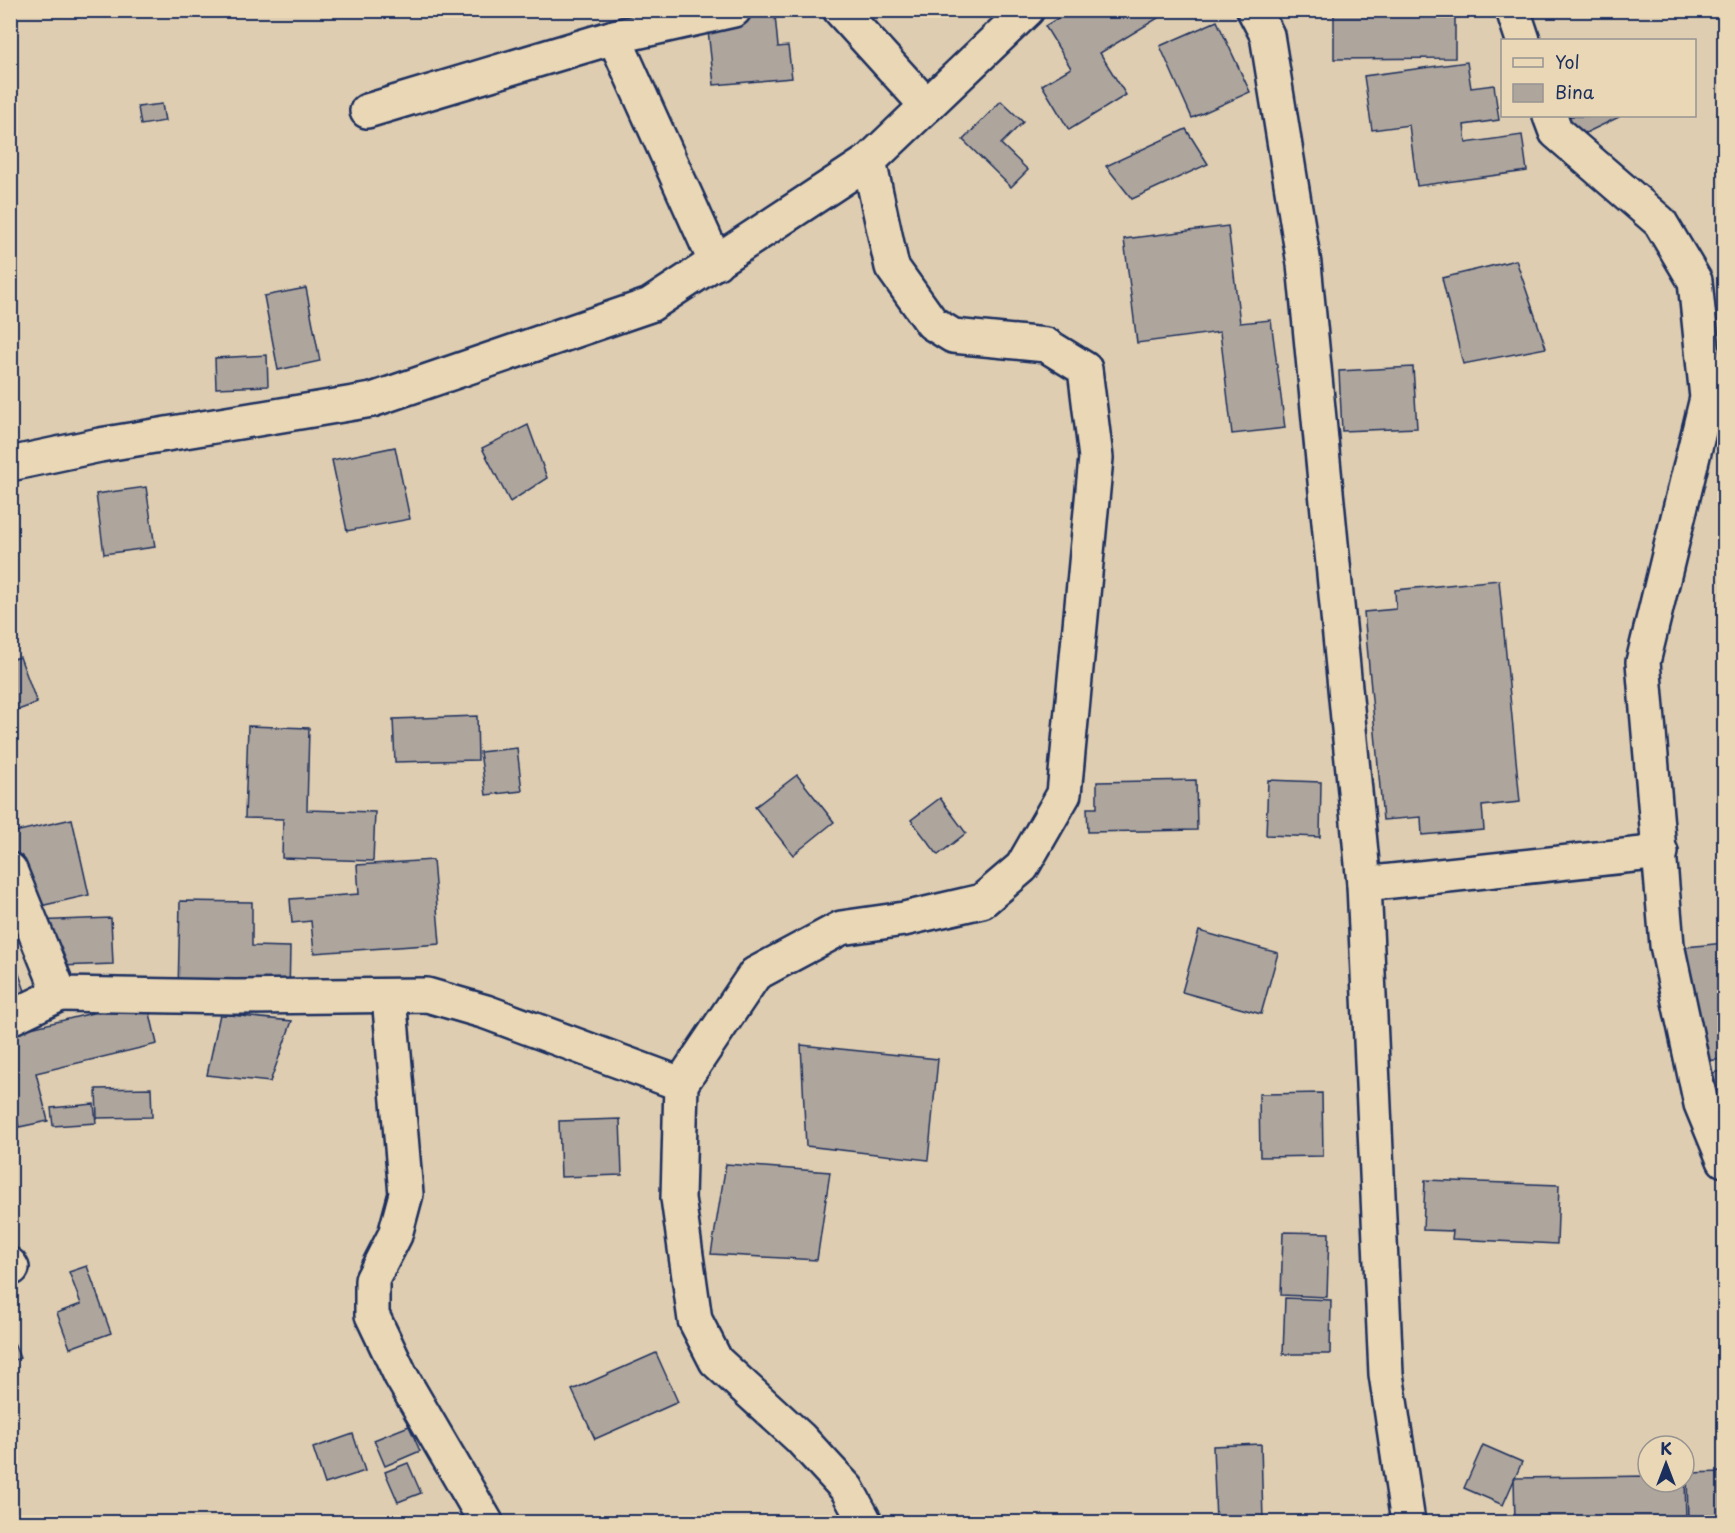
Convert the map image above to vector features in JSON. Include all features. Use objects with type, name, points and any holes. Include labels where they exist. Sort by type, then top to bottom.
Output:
[{"type":"street","points":[[367,111],[614,37],[734,10]]},
{"type":"street","points":[[840,10],[927,106]]},
{"type":"street","points":[[10,464],[100,445],[372,400],[650,305],[869,161],[1027,10]]},
{"type":"street","points":[[1254,10],[1267,35],[1304,264],[1364,885],[1386,1374],[1408,1522]]},
{"type":"street","points":[[1513,10],[1523,39]]},
{"type":"street","points":[[614,37],[716,263]]},
{"type":"street","points":[[1550,117],[1556,132],[1660,222],[1695,281],[1707,398],[1643,662],[1661,852],[1667,945],[1701,1104],[1725,1160]]},
{"type":"street","points":[[865,1522],[847,1489],[800,1438],[716,1361],[695,1320],[678,1198],[681,1084],[756,974],[841,928],[904,919],[982,901],[1022,867],[1064,794],[1096,458],[1085,369],[1046,345],[953,336],[932,323],[892,267],[869,161]]},
{"type":"street","points":[[1364,885],[1661,852]]},
{"type":"street","points":[[10,870],[60,994]]},
{"type":"street","points":[[10,1018],[60,994],[235,998],[427,995],[486,1012],[681,1084]]},
{"type":"street","points":[[389,996],[406,1194],[395,1235],[372,1281],[372,1315],[401,1376],[486,1522]]},
{"type":"building","points":[[1071,10],[1154,10],[1158,18],[1100,53],[1126,95],[1069,130],[1042,85],[1071,68],[1045,26]]},
{"type":"building","points":[[1334,10],[1455,10],[1455,58],[1334,59]]},
{"type":"building","points":[[775,15],[778,47],[788,46],[792,78],[714,85],[707,21]]},
{"type":"building","points":[[1217,21],[1250,92],[1192,118],[1160,46]]},
{"type":"building","points":[[1467,62],[1471,88],[1494,85],[1499,120],[1464,125],[1466,143],[1522,135],[1527,171],[1417,186],[1409,125],[1372,130],[1364,76]]},
{"type":"building","points":[[1001,101],[1023,122],[1001,144],[1028,170],[1011,187],[963,140]]},
{"type":"building","points":[[162,104],[165,121],[141,125],[138,107]]},
{"type":"building","points":[[1562,117],[1619,117],[1573,139]]},
{"type":"building","points":[[1186,129],[1208,164],[1132,199],[1106,166]]},
{"type":"building","points":[[1228,226],[1240,323],[1271,320],[1285,428],[1232,434],[1220,332],[1137,343],[1124,239]]},
{"type":"building","points":[[1516,260],[1546,348],[1463,364],[1442,278]]},
{"type":"building","points":[[306,288],[320,361],[278,370],[264,296]]},
{"type":"building","points":[[267,355],[268,386],[216,388],[215,358]]},
{"type":"building","points":[[1413,367],[1417,428],[1342,431],[1339,371]]},
{"type":"building","points":[[528,425],[547,478],[510,502],[482,448]]},
{"type":"building","points":[[395,447],[410,519],[347,531],[332,460]]},
{"type":"building","points":[[146,487],[155,547],[104,554],[96,494]]},
{"type":"building","points":[[1499,580],[1520,802],[1482,806],[1484,830],[1422,835],[1421,817],[1383,820],[1364,612],[1396,609],[1395,590]]},
{"type":"building","points":[[20,657],[37,703],[10,713],[10,660]]},
{"type":"building","points":[[477,716],[478,760],[395,762],[393,719]]},
{"type":"building","points":[[248,726],[309,728],[307,810],[375,812],[373,861],[282,858],[283,819],[245,818]]},
{"type":"building","points":[[517,748],[522,791],[486,795],[480,752]]},
{"type":"building","points":[[797,775],[834,822],[793,855],[755,807]]},
{"type":"building","points":[[1196,780],[1197,830],[1088,832],[1087,808],[1097,808],[1097,782]]},
{"type":"building","points":[[1268,780],[1321,782],[1320,837],[1266,835]]},
{"type":"building","points":[[940,798],[966,833],[938,855],[911,820]]},
{"type":"building","points":[[72,819],[89,895],[27,909],[10,833]]},
{"type":"building","points":[[433,860],[440,944],[314,953],[311,921],[292,923],[290,899],[359,894],[357,865]]},
{"type":"building","points":[[180,901],[252,902],[252,946],[290,947],[289,996],[178,994]]},
{"type":"building","points":[[111,918],[113,964],[33,967],[32,921]]},
{"type":"building","points":[[1199,931],[1278,953],[1261,1014],[1182,992]]},
{"type":"building","points":[[1724,943],[1724,1059],[1697,1062],[1686,947]]},
{"type":"building","points":[[10,949],[34,1016],[10,1024]]},
{"type":"building","points":[[147,1000],[157,1044],[36,1073],[48,1121],[19,1127],[13,1103],[10,1104],[10,1033]]},
{"type":"building","points":[[220,1014],[292,1021],[270,1082],[207,1075]]},
{"type":"building","points":[[801,1045],[938,1059],[928,1160],[806,1146]]},
{"type":"building","points":[[1724,1070],[1724,1119],[1713,1073]]},
{"type":"building","points":[[151,1088],[152,1117],[97,1118],[96,1089]]},
{"type":"building","points":[[1322,1093],[1323,1156],[1260,1157],[1259,1094]]},
{"type":"building","points":[[94,1104],[96,1123],[53,1126],[51,1108]]},
{"type":"building","points":[[620,1119],[622,1175],[561,1177],[559,1121]]},
{"type":"building","points":[[726,1164],[830,1172],[817,1260],[711,1254]]},
{"type":"building","points":[[1425,1180],[1559,1185],[1557,1244],[1452,1239],[1453,1231],[1423,1230]]},
{"type":"building","points":[[1283,1232],[1329,1233],[1327,1297],[1281,1295]]},
{"type":"building","points":[[87,1266],[111,1333],[70,1348],[57,1313],[81,1304],[69,1272]]},
{"type":"building","points":[[1285,1298],[1331,1300],[1330,1354],[1283,1354]]},
{"type":"building","points":[[10,1334],[20,1358],[10,1362]]},
{"type":"building","points":[[656,1353],[678,1402],[595,1439],[572,1390]]},
{"type":"building","points":[[409,1426],[420,1451],[385,1466],[374,1440]]},
{"type":"building","points":[[353,1434],[365,1471],[325,1484],[313,1448]]},
{"type":"building","points":[[1261,1444],[1263,1522],[1216,1522],[1213,1446]]},
{"type":"building","points":[[1483,1445],[1522,1462],[1503,1505],[1464,1488]]},
{"type":"building","points":[[408,1463],[421,1493],[398,1502],[385,1472]]},
{"type":"building","points":[[1724,1472],[1724,1522],[1688,1522],[1687,1494],[1696,1494],[1696,1473]]},
{"type":"building","points":[[1636,1476],[1636,1494],[1685,1494],[1686,1522],[1515,1522],[1514,1478]]}]
